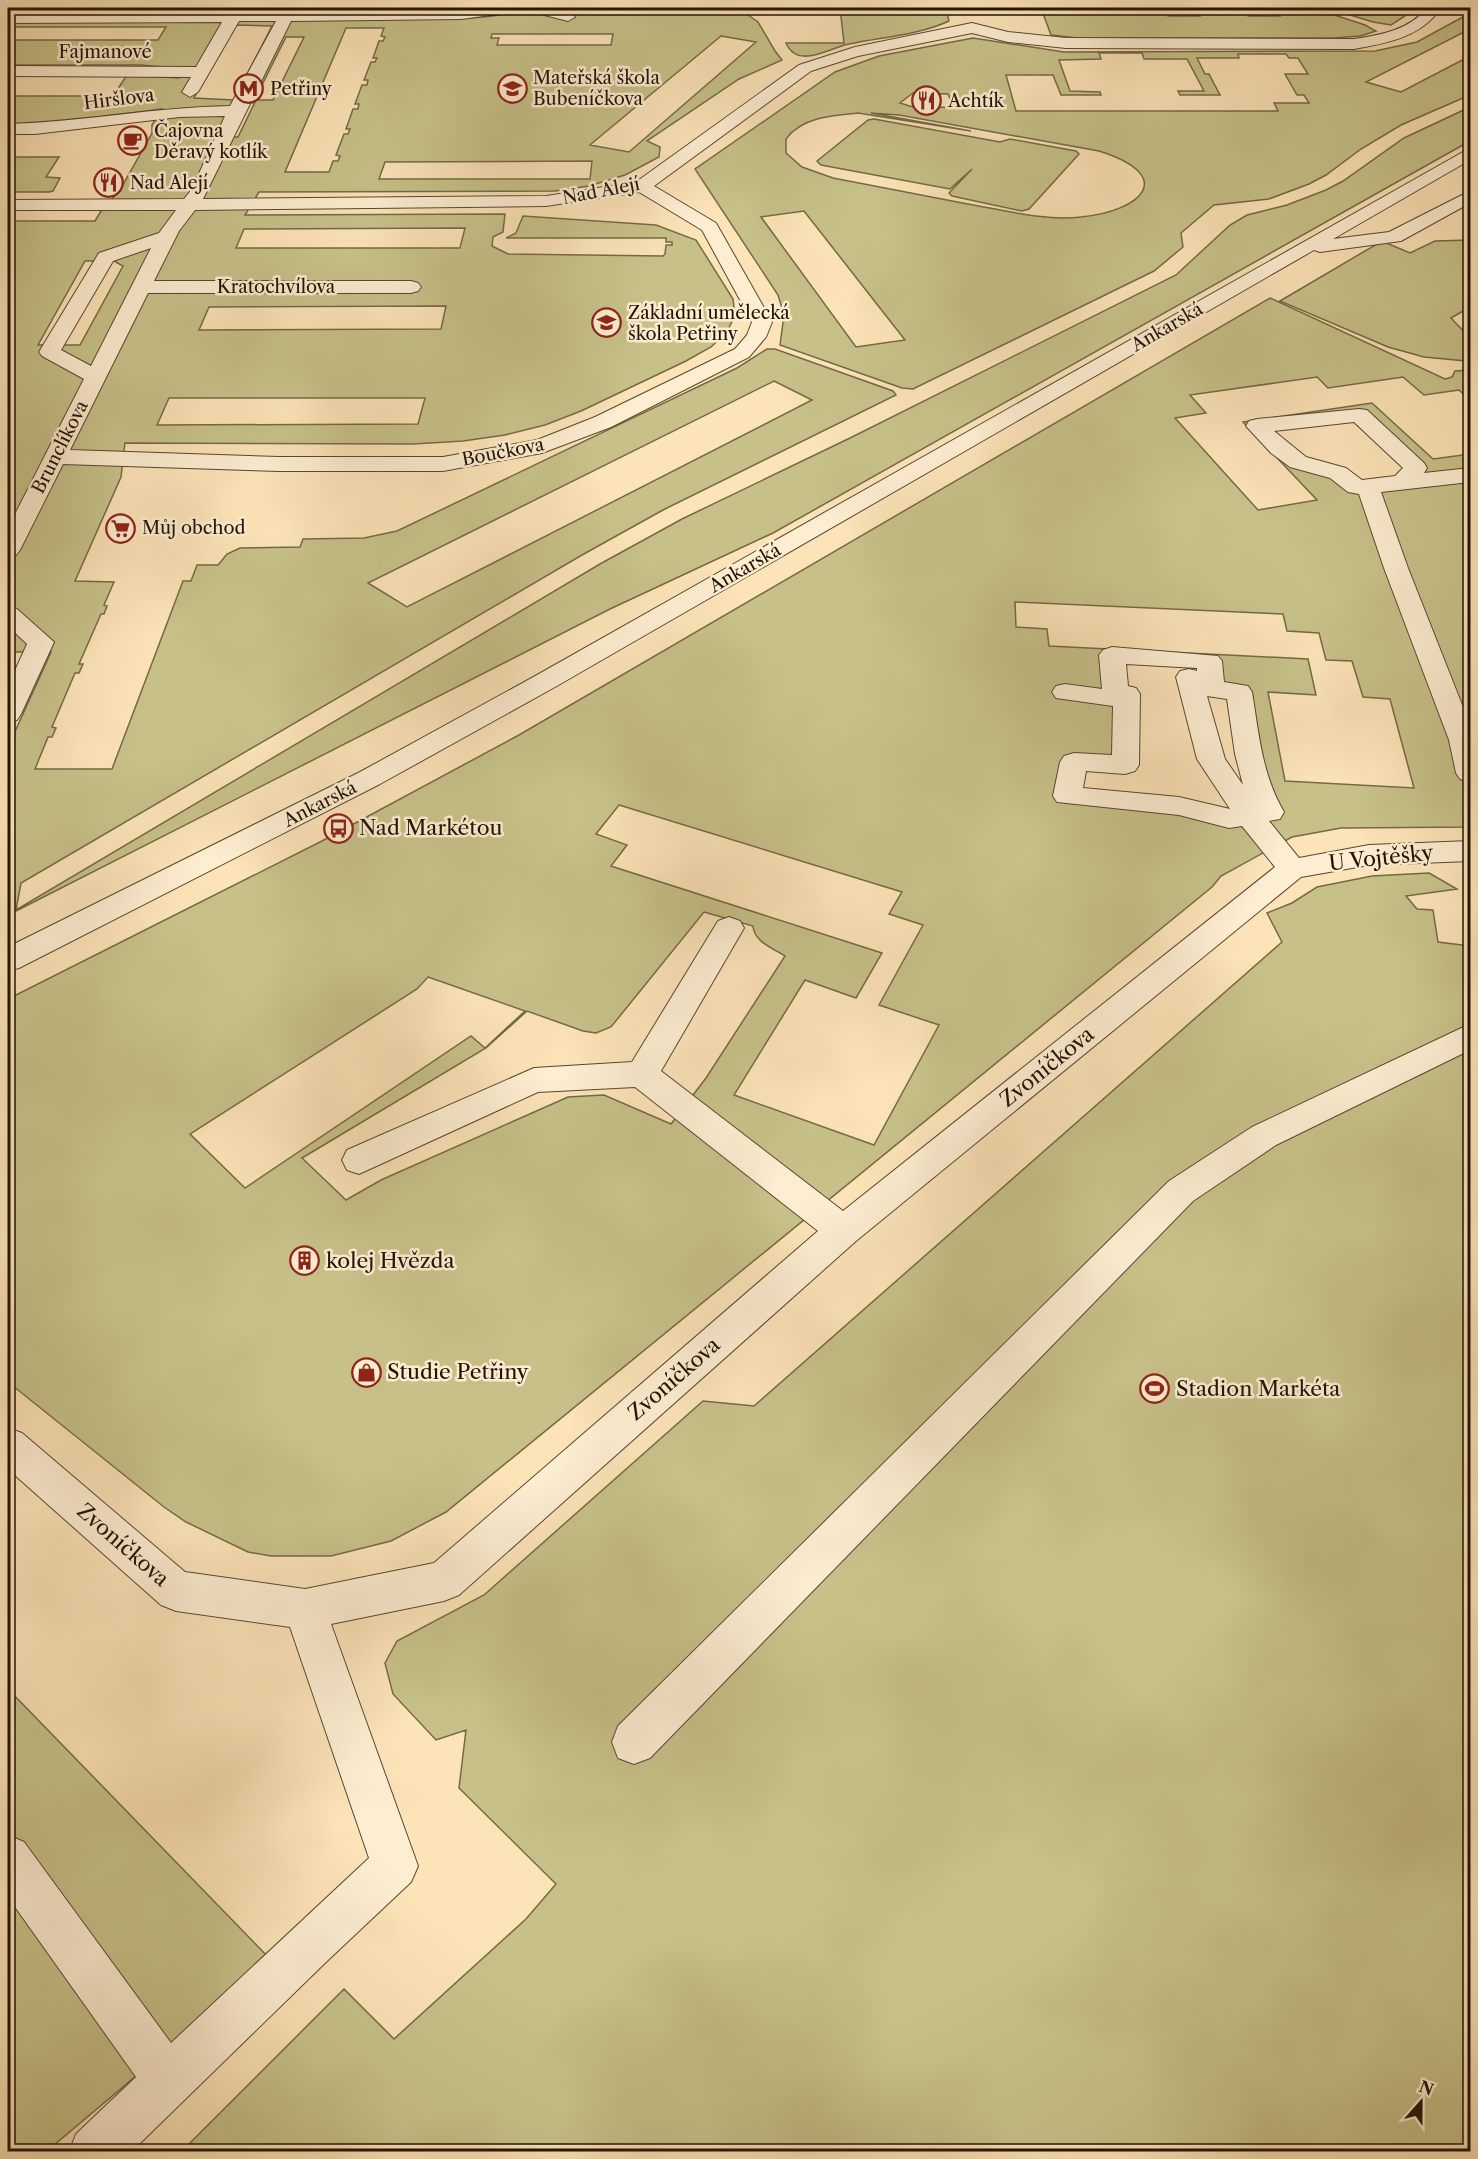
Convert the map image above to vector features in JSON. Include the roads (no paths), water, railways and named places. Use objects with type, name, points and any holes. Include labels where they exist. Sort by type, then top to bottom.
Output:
[{"type":"street","points":[[8,19],[236,16],[288,12],[386,11],[461,15],[514,8]]},
{"type":"street","points":[[534,8],[568,17]]},
{"type":"street","points":[[972,28],[1008,37],[1066,43],[1353,44],[1381,40],[1418,26],[1434,8]]},
{"type":"street","name":"Brunclíkova","points":[[8,550],[166,237],[200,190],[236,111],[288,12]]},
{"type":"street","points":[[179,111],[228,24],[236,16]]},
{"type":"street","points":[[972,28],[984,16]]},
{"type":"street","name":"Nad Alejí","points":[[8,205],[546,201],[594,195],[642,186],[806,68],[855,52],[972,28]]},
{"type":"street","name":"Fajmanové","points":[[8,72],[202,72]]},
{"type":"street","name":"Hiršlova","points":[[8,129],[35,129],[179,111],[236,111]]},
{"type":"street","name":"Ankarská","points":[[8,960],[370,778],[557,675],[1310,247],[1470,153]]},
{"type":"street","name":"Boučkova","points":[[54,457],[113,457],[279,464],[443,464],[542,446],[603,422],[742,353],[756,337],[762,322],[709,227],[642,186]]},
{"type":"street","points":[[1310,247],[1394,237],[1470,196]]},
{"type":"street","name":"Brunclíkova","points":[[95,377],[50,352],[106,257],[166,237]]},
{"type":"street","name":"Kratochvílova","points":[[141,287],[411,287]]},
{"type":"street","points":[[1401,483],[1416,468],[1359,415],[1257,426],[1278,447],[1306,465],[1339,472],[1356,487],[1401,483],[1470,475]]},
{"type":"street","points":[[1368,486],[1396,568],[1463,740],[1470,773]]},
{"type":"street","points":[[8,614],[41,642],[8,714]]},
{"type":"street","points":[[1112,655],[1209,661],[1212,689],[1239,692],[1254,778],[1260,797],[1270,812],[1229,819],[1213,813],[1179,807],[1067,796],[1074,762],[1125,765],[1127,700],[1128,694],[1116,693],[1112,655]]},
{"type":"street","points":[[1189,678],[1211,759],[1249,816],[1293,870]]},
{"type":"street","points":[[1065,692],[1127,700]]},
{"type":"street","name":"U Vojtěšky","points":[[1293,870],[1369,855],[1470,851]]},
{"type":"street","name":"Zvoníčkova","points":[[8,1445],[176,1590],[305,1609],[444,1581],[843,1230],[1293,870]]},
{"type":"street","points":[[642,1074],[729,928]]},
{"type":"street","points":[[634,1742],[1181,1191],[1264,1136],[1470,1035]]},
{"type":"street","points":[[359,1160],[534,1080],[642,1074],[843,1230]]},
{"type":"street","points":[[94,2151],[395,1866],[305,1609]]},
{"type":"street","points":[[8,1858],[168,2080]]},
{"type":"place","name":"Mateřská škola Bubeníčkova","points":[[512,88]]},
{"type":"place","name":"Petřiny","points":[[249,89]]},
{"type":"place","name":"Achtík","points":[[927,101]]},
{"type":"place","name":"Čajovna Děravý kotlík","points":[[133,141]]},
{"type":"place","name":"Nad Alejí","points":[[109,183]]},
{"type":"place","name":"Základní umělecká škola Petřiny","points":[[607,323]]},
{"type":"place","name":"Můj obchod","points":[[121,528]]},
{"type":"place","name":"Nad Markétou","points":[[338,828]]},
{"type":"place","name":"kolej Hvězda","points":[[305,1261]]},
{"type":"place","name":"Studie Petřiny","points":[[366,1372]]},
{"type":"place","name":"Stadion Markéta","points":[[1155,1389]]}]
